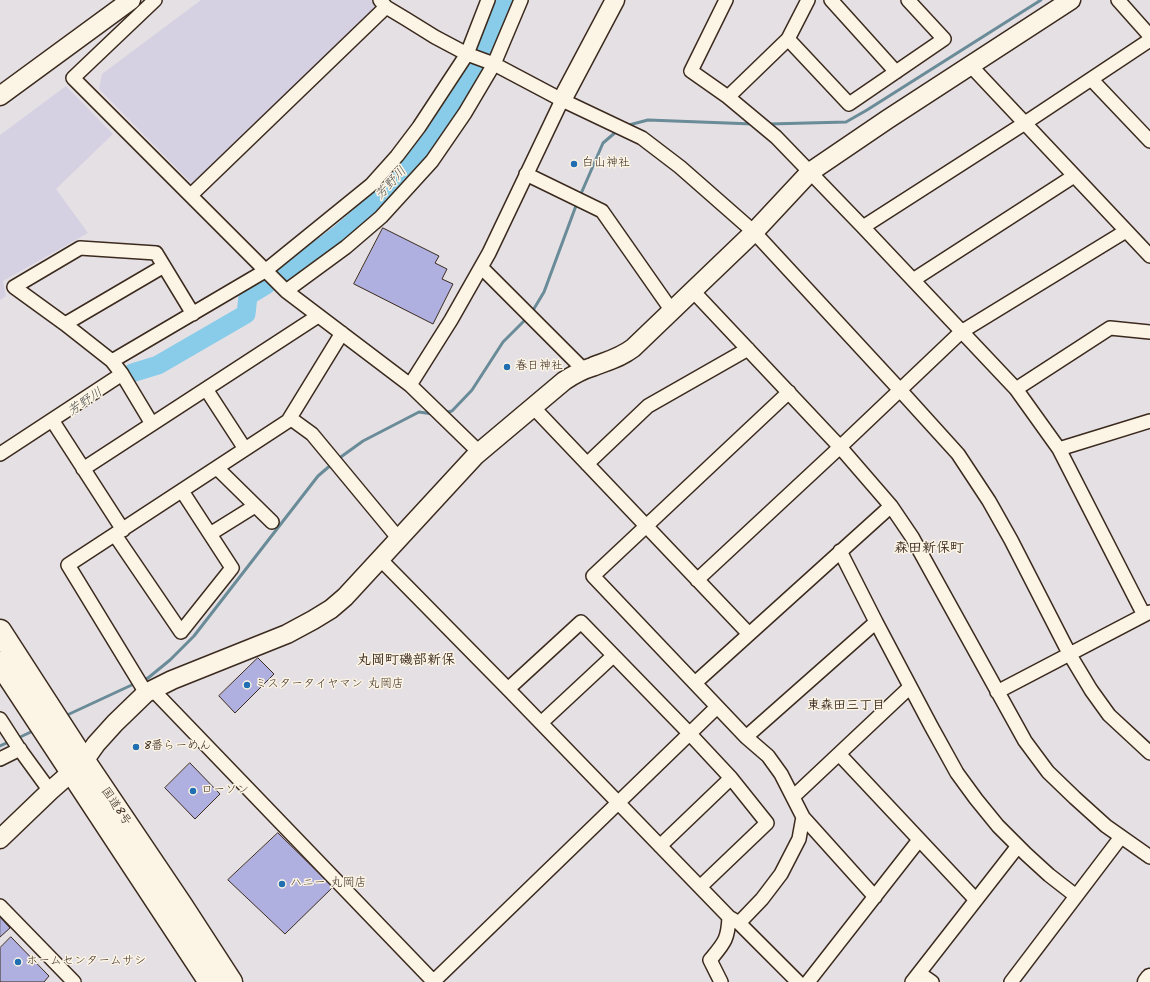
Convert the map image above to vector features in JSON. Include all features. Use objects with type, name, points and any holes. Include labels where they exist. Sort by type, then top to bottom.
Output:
[{"type":"highway","name":"国道8号","points":[[0,631],[51,725],[210,982]]},
{"type":"highway","name":"国道8号","points":[[0,662],[51,725]]},
{"type":"highway","name":"国道8号","points":[[78,767],[181,905],[231,982]]},
{"type":"street","points":[[0,96],[131,0]]},
{"type":"street","points":[[155,0],[73,78],[286,291],[410,385],[479,452]]},
{"type":"street","points":[[112,361],[266,271],[371,185],[397,156],[419,127],[467,54],[488,0]]},
{"type":"street","points":[[286,291],[346,247],[381,217],[432,161],[465,113],[494,64],[521,0]]},
{"type":"street","points":[[410,385],[451,320],[489,253],[562,100],[615,0]]},
{"type":"street","points":[[726,0],[691,72],[728,97],[776,137],[1016,389],[1059,449],[1147,614],[997,692]]},
{"type":"street","points":[[728,97],[788,39],[808,0]]},
{"type":"street","points":[[831,0],[896,72]]},
{"type":"street","points":[[788,39],[849,104],[944,39],[908,0]]},
{"type":"street","points":[[0,839],[50,791],[78,767],[115,723],[149,691],[287,634],[331,609],[345,597],[479,452],[564,381],[584,370],[625,354],[633,348],[754,232],[810,172],[888,119],[1071,0]]},
{"type":"street","points":[[1118,0],[1150,36]]},
{"type":"street","points":[[191,195],[383,4],[435,37],[467,54],[494,64],[562,100],[642,138],[680,167],[754,232],[958,454],[989,501],[1011,540],[1070,655],[1091,690],[1109,715],[1150,753]]},
{"type":"street","points":[[863,227],[1025,123],[1150,40]]},
{"type":"street","points":[[970,65],[1150,256]]},
{"type":"street","points":[[1091,79],[1150,141]]},
{"type":"street","points":[[526,174],[602,211],[672,311]]},
{"type":"street","points":[[913,280],[1074,176]]},
{"type":"street","points":[[697,580],[961,332],[1126,231]]},
{"type":"street","points":[[152,424],[122,374],[112,361],[65,324],[14,288],[80,248],[156,253],[193,314]]},
{"type":"street","points":[[65,324],[164,266]]},
{"type":"street","points":[[481,267],[584,370]]},
{"type":"street","points":[[693,291],[840,447],[891,506],[912,537],[1025,741],[1048,772],[1106,826],[1150,857]]},
{"type":"street","points":[[83,469],[318,316]]},
{"type":"street","points":[[1016,389],[1110,328],[1150,332]]},
{"type":"street","points":[[342,334],[288,421],[68,565],[149,691],[434,982],[717,707]]},
{"type":"street","points":[[587,464],[648,406],[748,349]]},
{"type":"street","points":[[0,454],[122,374]]},
{"type":"street","points":[[206,389],[245,449]]},
{"type":"street","points":[[789,392],[592,576],[746,737],[768,756],[781,774],[803,817],[875,897]]},
{"type":"street","points":[[533,407],[749,634]]},
{"type":"street","points":[[290,418],[312,434],[399,539]]},
{"type":"street","points":[[52,420],[181,632],[232,568],[182,491]]},
{"type":"street","points":[[1059,449],[1150,421]]},
{"type":"street","points":[[217,468],[272,522]]},
{"type":"street","points":[[210,534],[256,506]]},
{"type":"street","points":[[695,683],[891,506]]},
{"type":"street","points":[[840,551],[910,687],[957,773],[998,826],[1049,875],[1076,896]]},
{"type":"street","points":[[380,559],[508,688],[700,887],[798,982]]},
{"type":"street","points":[[508,688],[581,622],[689,733],[731,778],[767,823],[700,887]]},
{"type":"street","points":[[746,737],[876,622]]},
{"type":"street","points":[[541,723],[613,656]]},
{"type":"street","points":[[793,797],[910,687]]},
{"type":"street","points":[[0,719],[50,791]]},
{"type":"street","points":[[0,759],[19,748]]},
{"type":"street","points":[[839,754],[976,900]]},
{"type":"street","points":[[660,846],[731,778]]},
{"type":"street","points":[[721,982],[710,960],[724,944],[728,930],[734,920],[762,899],[781,874],[799,839],[803,817]]},
{"type":"street","points":[[1011,982],[1121,837]]},
{"type":"street","points":[[808,982],[920,840]]},
{"type":"street","points":[[932,982],[916,977],[1018,846]]},
{"type":"street","points":[[0,906],[74,982]]},
{"type":"street","points":[[1147,982],[1150,978]]},
{"type":"shaded area","points":[[201,0],[371,0],[375,5],[375,10],[194,186],[99,89],[102,74]]},
{"type":"shaded area","points":[[66,86],[113,134],[56,189],[88,233],[3,281],[6,296],[0,300],[0,135]]},
{"type":"building","points":[[383,228],[439,256],[435,263],[447,269],[442,279],[453,284],[433,324],[354,284]]},
{"type":"building","name":"ミスタータイヤマン 丸岡店","points":[[258,658],[274,674],[235,713],[219,696]]},
{"type":"building","name":"ローソン","points":[[190,763],[220,794],[195,819],[165,788]]},
{"type":"building","points":[[278,833],[333,887],[285,934],[228,880]]},
{"type":"building","points":[[0,917],[10,928],[0,937]]},
{"type":"building","name":"ホームセンタームサシ","points":[[11,937],[49,976],[44,982],[0,982],[0,948]]},
{"type":"waterway","name":"芳野川","points":[[486,49],[505,0]]},
{"type":"waterway","points":[[769,124],[846,122],[1041,0]]},
{"type":"waterway","name":"芳野川","points":[[282,274],[302,262],[341,233],[387,193],[434,136],[477,70]]},
{"type":"waterway","points":[[625,126],[648,120],[753,124]]},
{"type":"waterway","points":[[580,196],[603,143],[617,131]]},
{"type":"waterway","points":[[532,312],[544,292],[577,203]]},
{"type":"waterway","name":"芳野川","points":[[132,373],[158,365],[246,314],[248,296],[266,285]]},
{"type":"waterway","points":[[444,413],[452,411],[472,390],[503,342],[527,318]]},
{"type":"waterway","points":[[338,459],[363,441],[419,412],[433,414]]},
{"type":"waterway","points":[[143,680],[148,678],[170,660],[194,636],[318,476],[332,464]]},
{"type":"waterway","points":[[65,716],[136,683]]},
{"type":"waterway","points":[[16,739],[35,730]]},
{"type":"waterway","points":[[0,746],[11,741]]},
{"type":"place","name":"白山神社","points":[[574,164]]},
{"type":"place","name":"春日神社","points":[[507,367]]},
{"type":"place","name":"ミスタータイヤマン 丸岡店","points":[[247,685]]},
{"type":"place","name":"8番らーめん","points":[[136,747]]},
{"type":"place","name":"ローソン","points":[[193,791]]},
{"type":"place","name":"ハニー 丸岡店","points":[[282,884]]},
{"type":"place","name":"ホームセンタームサシ","points":[[18,962]]},
{"type":"district","name":"森田新保町","points":[[929,550]]},
{"type":"district","name":"丸岡町磯部新保","points":[[406,662]]},
{"type":"district","name":"東森田三丁目","points":[[846,707]]}]
